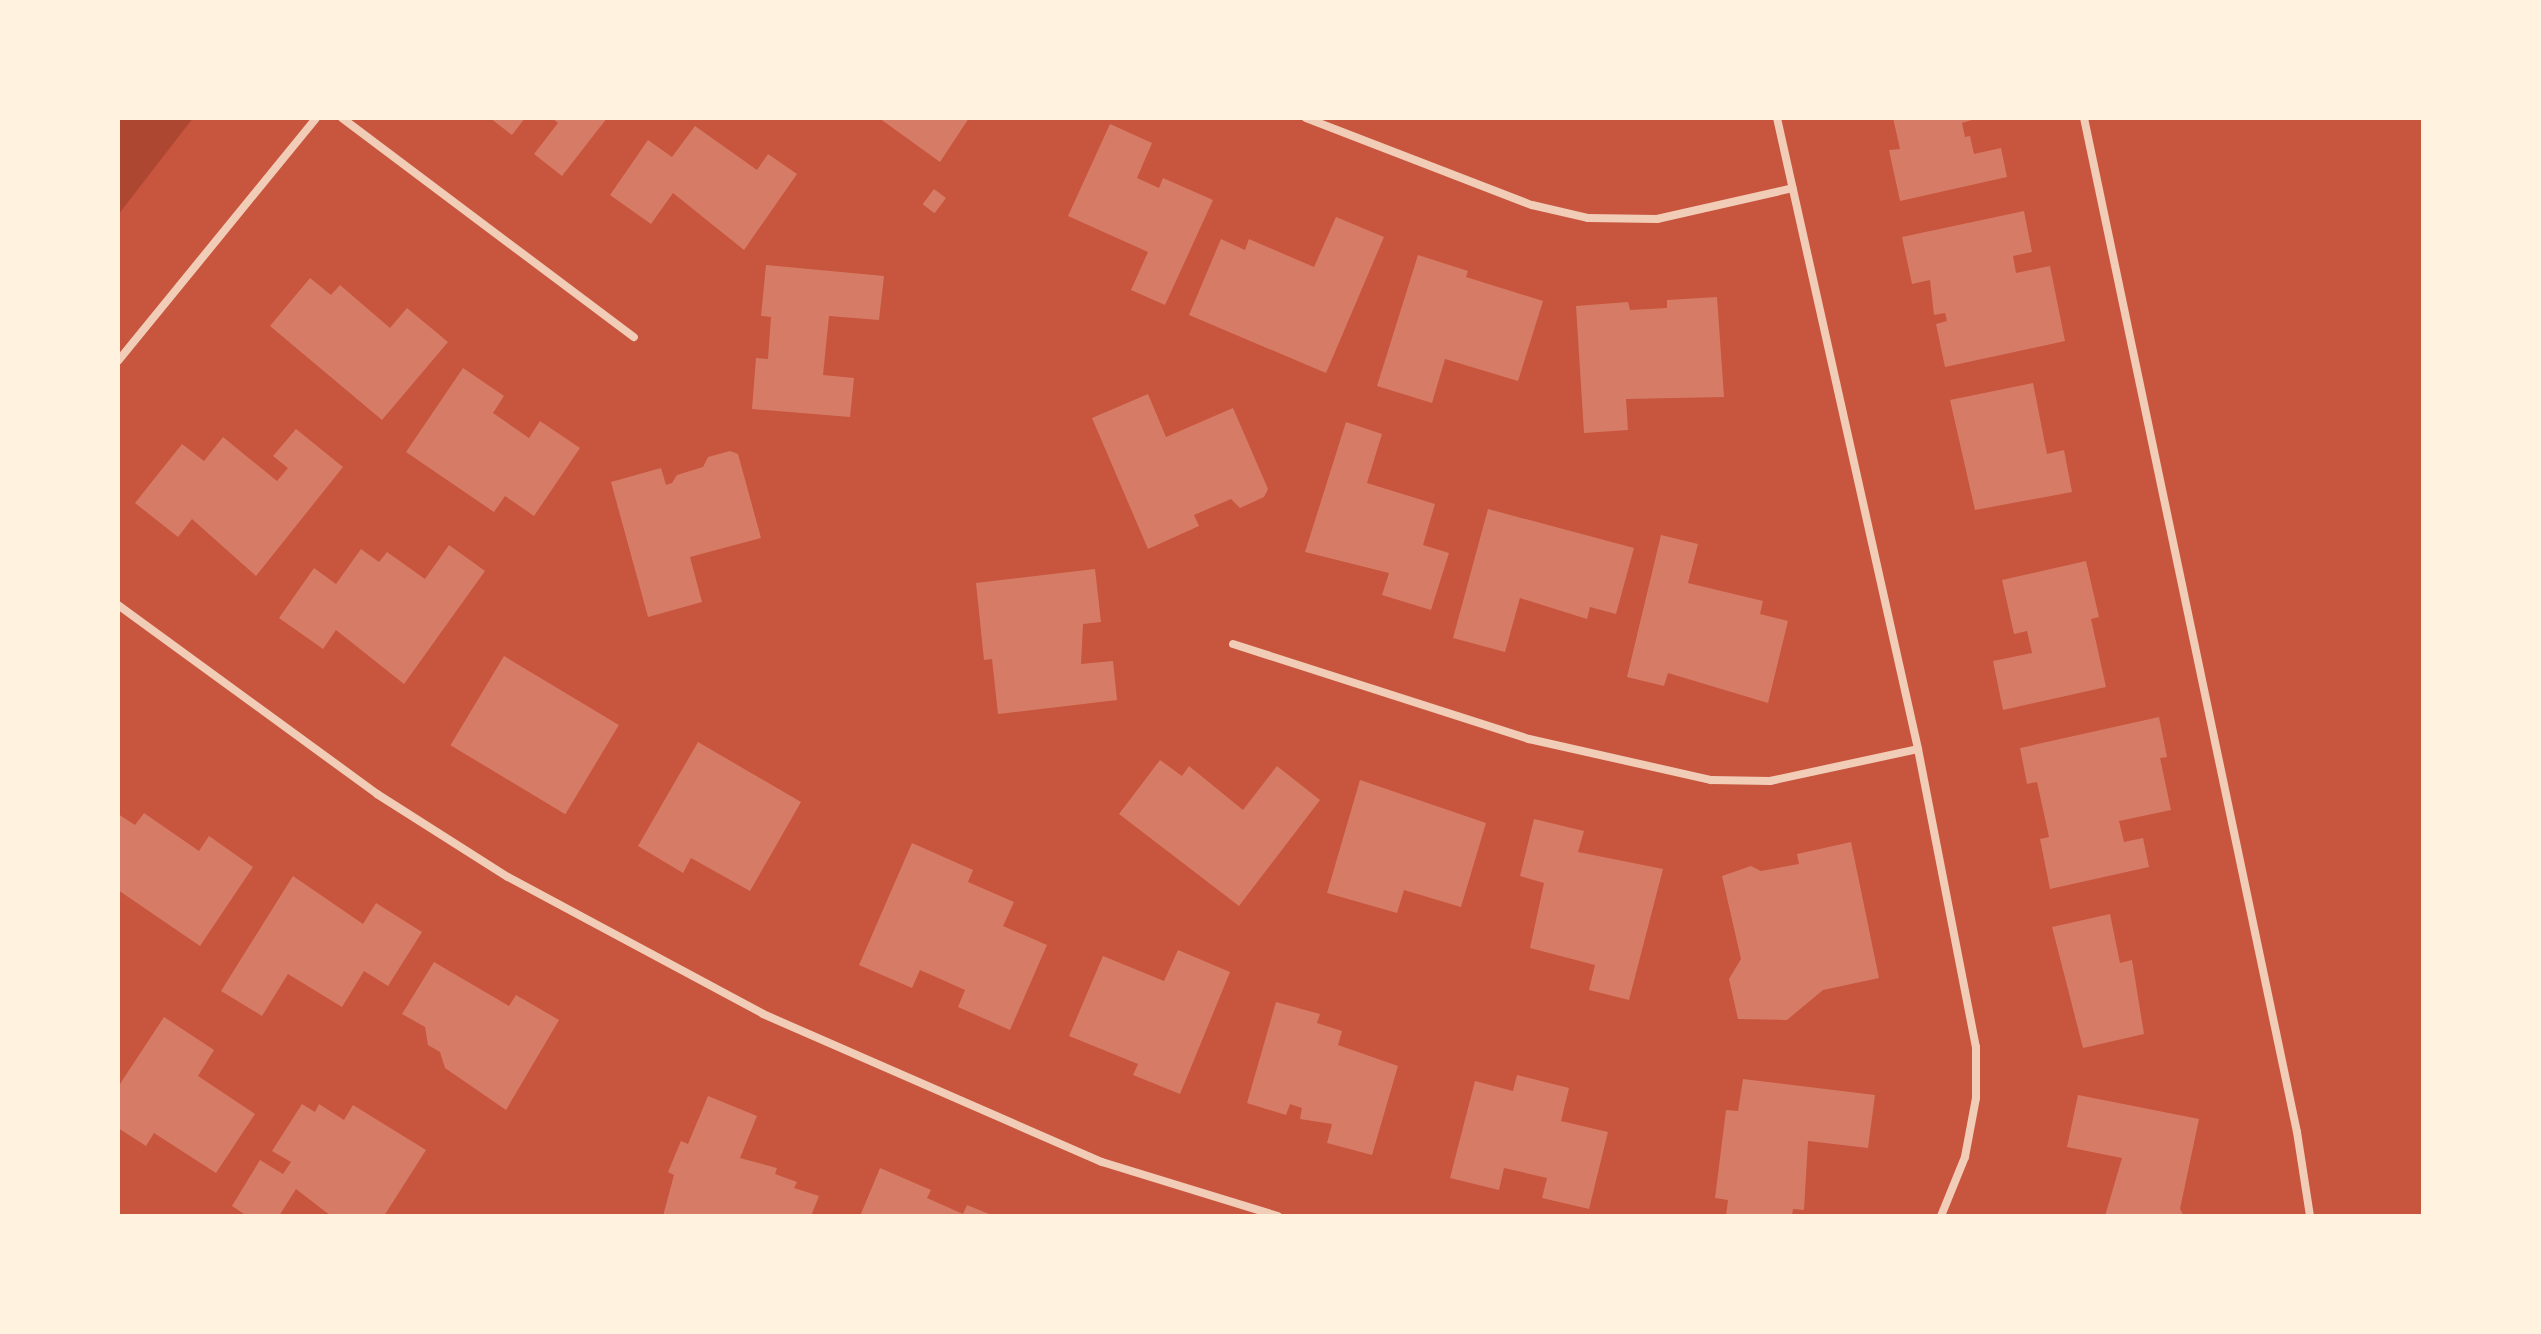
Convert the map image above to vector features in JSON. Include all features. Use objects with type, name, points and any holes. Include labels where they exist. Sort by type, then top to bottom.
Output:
[{"type":"street","points":[[118,361],[316,118]]},
{"type":"street","points":[[342,118],[634,337]]},
{"type":"street","points":[[1306,118],[1532,205],[1588,218],[1657,219],[1793,188]]},
{"type":"street","points":[[1777,118],[1918,749],[1976,1047],[1976,1098],[1965,1157],[1941,1216]]},
{"type":"street","points":[[2084,118],[2297,1132],[2310,1216]]},
{"type":"street","points":[[118,605],[266,717],[390,802],[508,877],[763,1014],[1102,1162],[1278,1216]]},
{"type":"street","points":[[1233,644],[1529,739],[1711,780],[1770,781],[1918,749]]},
{"type":"shaded area","points":[[118,118],[193,118],[118,215]]},
{"type":"building","points":[[490,118],[525,118],[512,135]]},
{"type":"building","points":[[552,118],[607,118],[562,176],[534,154],[558,123]]},
{"type":"building","points":[[879,118],[969,118],[940,162]]},
{"type":"building","points":[[1893,118],[1978,118],[1962,123],[1965,137],[1970,136],[1974,154],[2001,148],[2007,177],[1900,201],[1889,150],[1900,149]]},
{"type":"building","points":[[1110,124],[1152,143],[1137,178],[1159,188],[1163,178],[1213,200],[1165,305],[1131,290],[1148,252],[1068,216]]},
{"type":"building","points":[[695,126],[757,170],[768,154],[797,174],[744,250],[673,193],[651,224],[610,195],[648,140],[672,157]]},
{"type":"building","points":[[934,189],[946,198],[935,213],[923,204]]},
{"type":"building","points":[[2024,211],[2032,252],[2013,256],[2016,273],[2050,266],[2065,341],[1945,367],[1936,324],[1947,321],[1945,313],[1934,315],[1930,280],[1912,284],[1902,237]]},
{"type":"building","points":[[1336,217],[1384,237],[1326,373],[1189,315],[1221,239],[1245,250],[1249,239],[1314,267]]},
{"type":"building","points":[[1418,255],[1468,271],[1466,277],[1543,301],[1518,381],[1445,359],[1432,403],[1377,386]]},
{"type":"building","points":[[766,265],[884,276],[879,320],[829,316],[823,375],[854,378],[850,417],[752,409],[756,358],[768,359],[771,317],[761,316]]},
{"type":"building","points":[[310,278],[331,295],[340,285],[390,328],[407,308],[448,342],[382,420],[270,326]]},
{"type":"building","points":[[1717,297],[1724,397],[1626,399],[1628,430],[1584,433],[1576,306],[1628,302],[1630,310],[1667,308],[1667,300]]},
{"type":"building","points":[[463,368],[504,396],[493,413],[529,438],[540,421],[580,448],[534,516],[505,496],[494,512],[406,452]]},
{"type":"building","points":[[2033,383],[2047,454],[2064,450],[2072,492],[1975,510],[1950,400]]},
{"type":"building","points":[[1148,394],[1166,437],[1233,408],[1268,489],[1264,497],[1240,508],[1231,499],[1194,515],[1199,526],[1148,549],[1092,418]]},
{"type":"building","points":[[1346,422],[1382,434],[1367,483],[1435,504],[1423,545],[1449,553],[1431,610],[1382,595],[1389,573],[1305,552]]},
{"type":"building","points":[[296,429],[343,467],[256,576],[192,519],[178,537],[135,503],[182,444],[204,461],[223,437],[277,481],[288,468],[273,456]]},
{"type":"building","points":[[730,451],[738,454],[761,538],[690,557],[702,602],[648,617],[611,482],[661,468],[666,485],[672,483],[677,475],[703,467],[708,457]]},
{"type":"building","points":[[1488,509],[1634,548],[1616,614],[1590,607],[1587,619],[1520,598],[1505,652],[1453,638]]},
{"type":"building","points":[[1661,535],[1698,544],[1688,583],[1763,601],[1760,614],[1788,621],[1768,703],[1668,673],[1664,686],[1627,677]]},
{"type":"building","points":[[449,545],[485,571],[404,684],[336,630],[323,649],[279,618],[314,568],[336,584],[361,549],[379,562],[387,552],[425,579]]},
{"type":"building","points":[[2086,561],[2099,617],[2091,619],[2106,687],[2003,710],[1993,661],[2032,653],[2027,631],[2014,634],[2002,580]]},
{"type":"building","points":[[1095,569],[1101,622],[1083,624],[1081,664],[1113,661],[1117,700],[998,714],[992,659],[984,660],[976,583]]},
{"type":"building","points":[[504,656],[619,725],[565,814],[450,745]]},
{"type":"building","points":[[2159,717],[2167,757],[2160,758],[2171,810],[2119,821],[2124,842],[2143,838],[2149,867],[2050,889],[2040,839],[2049,837],[2037,782],[2027,784],[2020,748]]},
{"type":"building","points":[[698,742],[801,802],[750,891],[691,858],[683,873],[638,846]]},
{"type":"building","points":[[1160,760],[1182,776],[1189,766],[1243,810],[1277,766],[1320,800],[1239,906],[1119,814]]},
{"type":"building","points":[[1360,780],[1486,823],[1461,907],[1404,890],[1397,913],[1327,893]]},
{"type":"building","points":[[144,813],[199,851],[209,836],[253,867],[200,946],[118,890],[118,814],[135,825]]},
{"type":"building","points":[[1534,819],[1584,831],[1578,852],[1663,869],[1629,1000],[1589,990],[1595,965],[1530,948],[1544,883],[1520,876]]},
{"type":"building","points":[[1851,842],[1879,978],[1823,990],[1787,1020],[1738,1019],[1729,979],[1741,959],[1722,876],[1751,866],[1761,871],[1799,864],[1797,854]]},
{"type":"building","points":[[912,843],[973,870],[968,882],[1014,902],[1003,926],[1047,945],[1010,1030],[958,1007],[965,990],[920,970],[912,988],[859,965]]},
{"type":"building","points":[[293,876],[363,924],[376,903],[422,932],[388,986],[364,971],[342,1007],[288,974],[262,1016],[221,991]]},
{"type":"building","points":[[2110,914],[2120,963],[2132,960],[2144,1034],[2083,1048],[2052,927]]},
{"type":"building","points":[[1178,950],[1230,972],[1180,1094],[1133,1075],[1138,1064],[1069,1036],[1103,956],[1164,981]]},
{"type":"building","points":[[434,962],[509,1006],[516,995],[559,1020],[506,1110],[445,1068],[440,1052],[428,1045],[425,1027],[402,1014]]},
{"type":"building","points":[[1276,1002],[1320,1014],[1317,1023],[1342,1031],[1338,1045],[1398,1066],[1372,1155],[1327,1143],[1332,1124],[1300,1119],[1302,1108],[1290,1104],[1286,1115],[1247,1103]]},
{"type":"building","points":[[164,1017],[214,1050],[198,1076],[255,1114],[216,1173],[154,1133],[146,1146],[118,1128],[118,1087]]},
{"type":"building","points":[[1517,1075],[1569,1088],[1561,1121],[1608,1132],[1589,1209],[1542,1198],[1547,1178],[1504,1168],[1499,1190],[1450,1178],[1475,1081],[1513,1091]]},
{"type":"building","points":[[1743,1079],[1875,1095],[1868,1148],[1808,1141],[1804,1210],[1793,1209],[1792,1216],[1726,1216],[1728,1200],[1715,1198],[1726,1110],[1738,1111]]},
{"type":"building","points":[[2078,1095],[2199,1119],[2180,1209],[2184,1216],[2105,1216],[2122,1158],[2067,1147]]},
{"type":"building","points":[[708,1096],[757,1116],[740,1158],[777,1168],[775,1174],[797,1182],[794,1188],[819,1196],[811,1216],[663,1216],[674,1175],[668,1172],[681,1141],[688,1144]]},
{"type":"building","points":[[302,1104],[315,1112],[319,1104],[344,1120],[353,1105],[426,1150],[384,1216],[331,1216],[296,1189],[279,1216],[247,1216],[232,1206],[260,1160],[283,1174],[291,1162],[272,1151]]},
{"type":"building","points":[[880,1168],[931,1190],[927,1198],[963,1214],[967,1205],[994,1216],[860,1216]]}]
